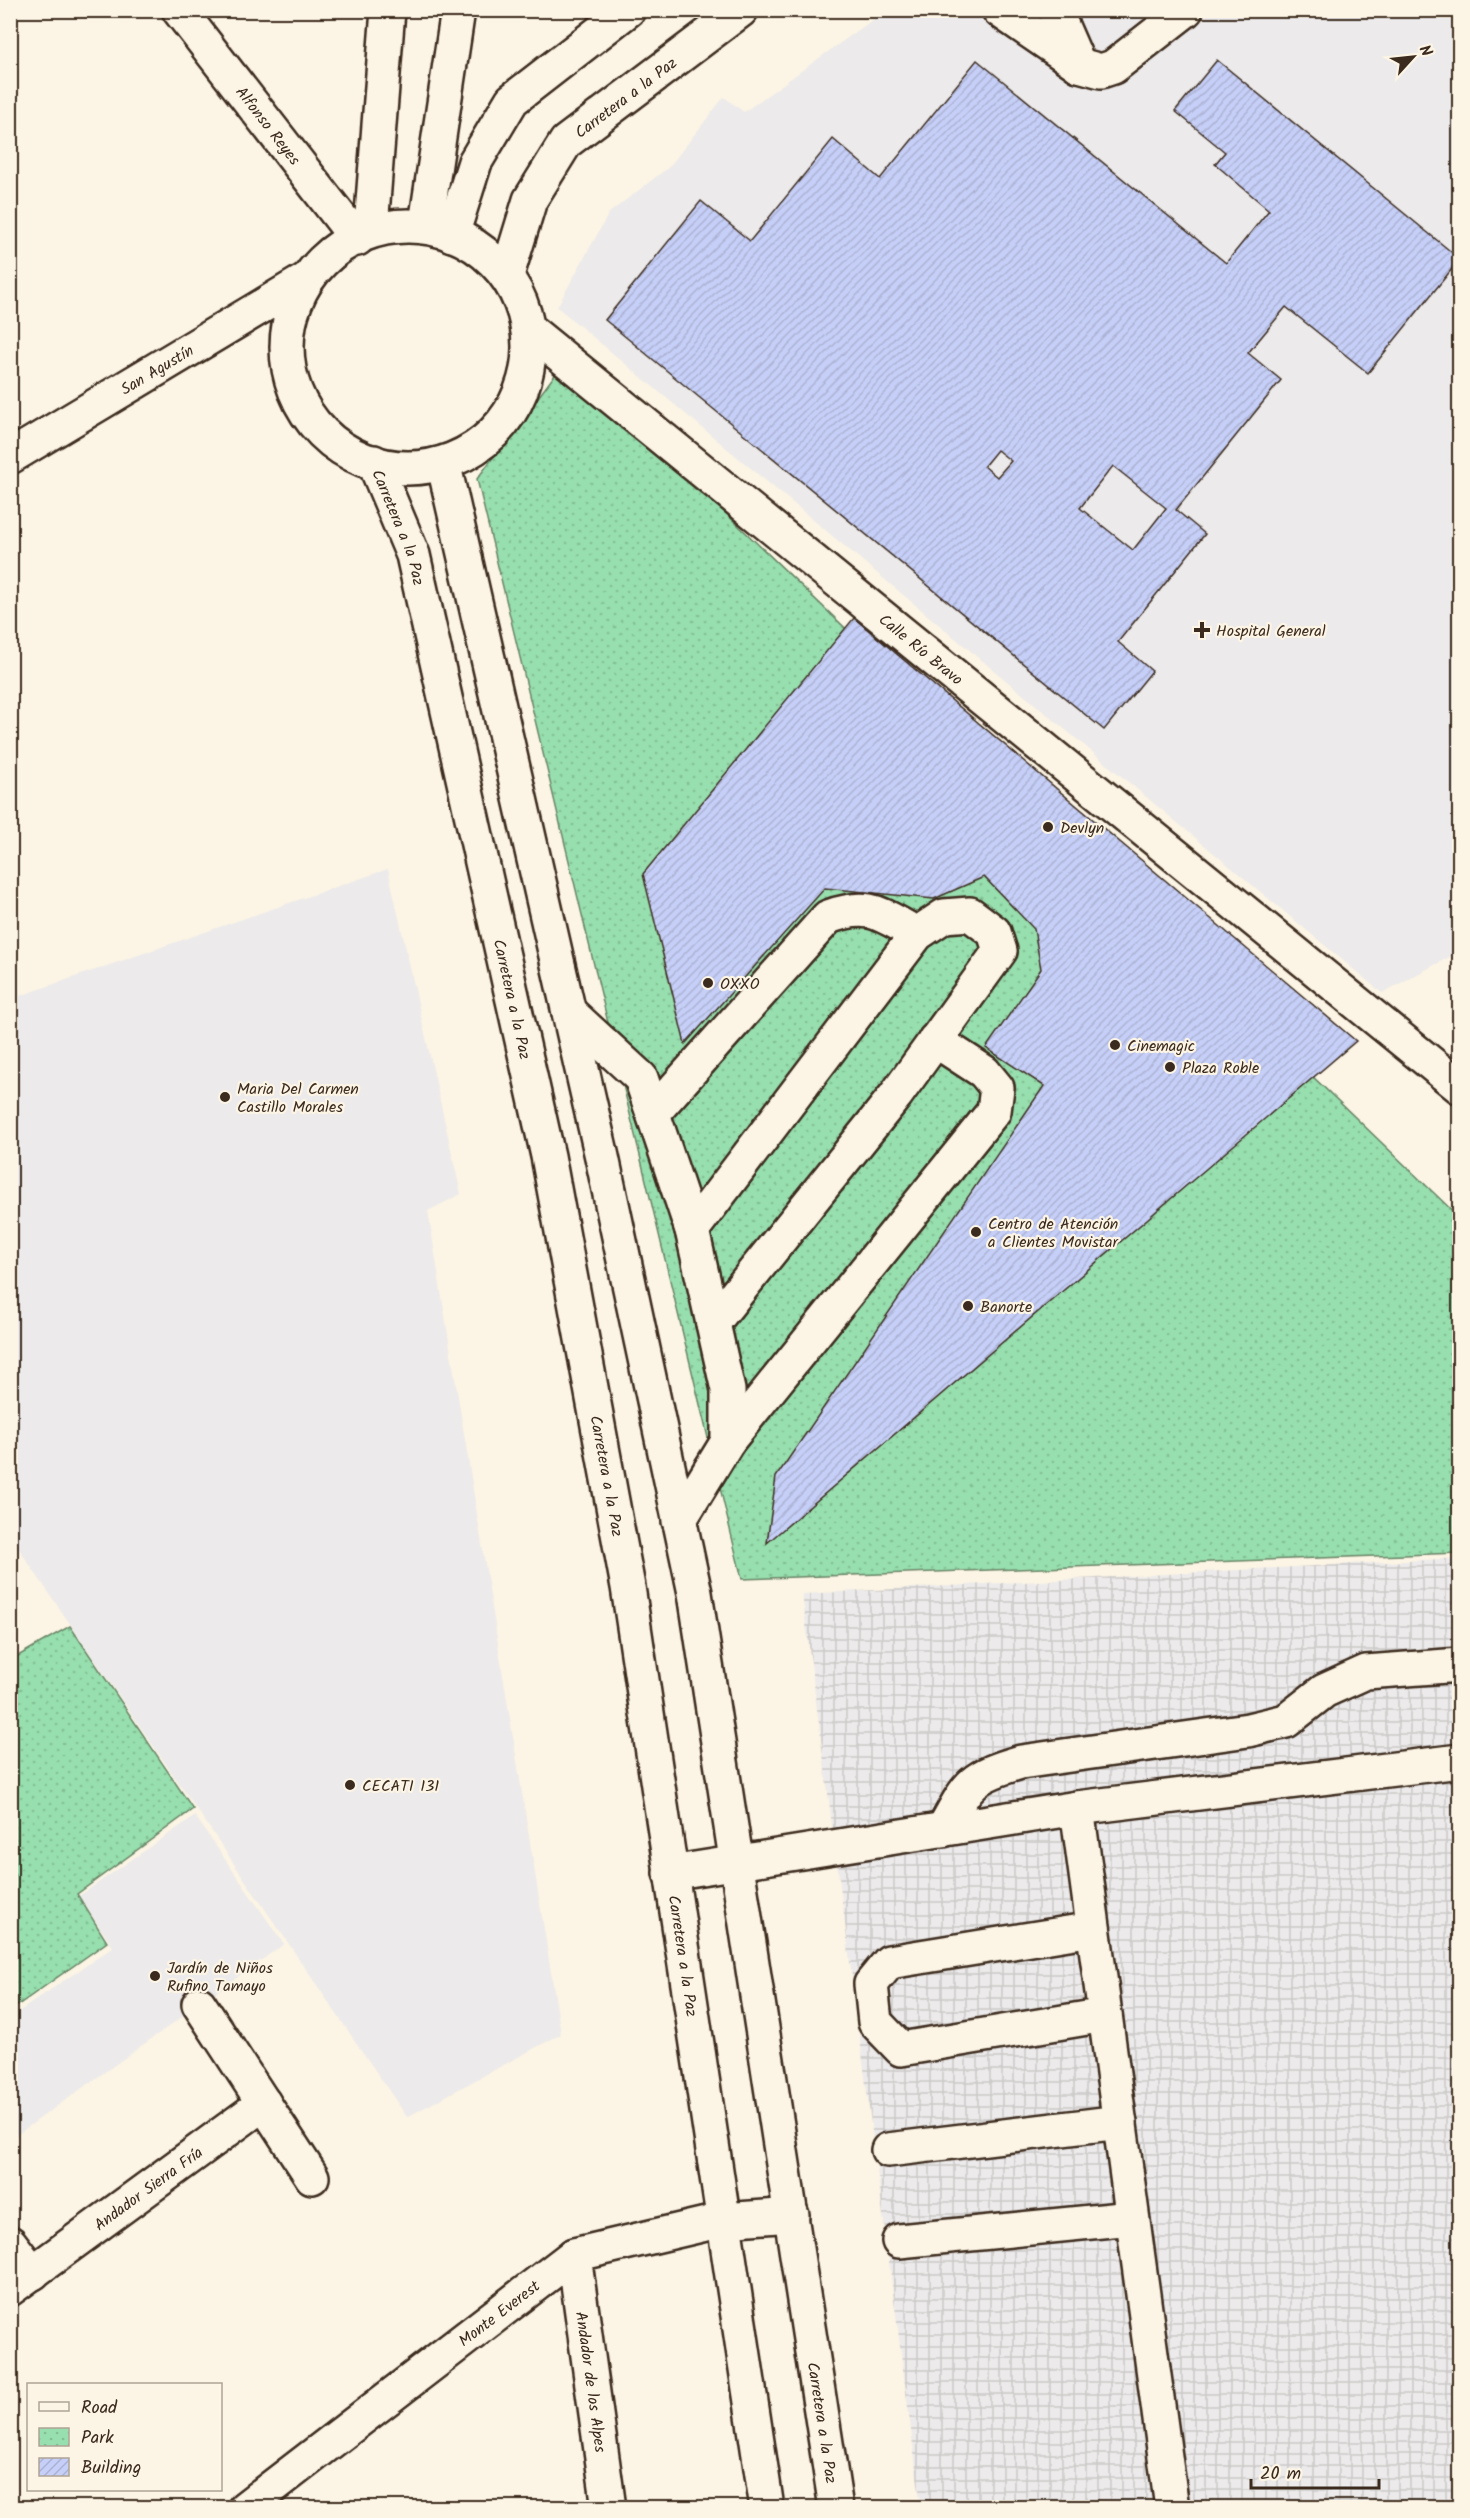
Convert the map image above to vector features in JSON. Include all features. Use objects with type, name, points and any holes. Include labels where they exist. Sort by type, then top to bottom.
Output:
[{"type":"main road","name":"Alfonso Reyes","points":[[179,10],[364,233]]},
{"type":"main road","points":[[364,233],[388,10]]},
{"type":"main road","points":[[439,230],[458,10]]},
{"type":"main road","points":[[439,230],[475,162],[512,100],[628,10]]},
{"type":"main road","name":"Carretera a la Paz","points":[[508,272],[530,200],[566,141],[741,10]]},
{"type":"main road","points":[[999,10],[1079,65],[1101,71],[1113,67],[1186,10]]},
{"type":"main road","points":[[1055,10],[1079,65]]},
{"type":"main road","points":[[439,230],[486,253],[508,272],[522,304],[528,329],[530,352],[521,394],[498,430],[470,454],[444,466],[410,470],[349,454],[316,428],[294,391],[287,363],[288,321],[304,281],[324,257],[364,233],[439,230]]},
{"type":"main road","name":"San Agustín","points":[[10,457],[304,281]]},
{"type":"main road","name":"Calle Río Bravo","points":[[528,329],[1313,970],[1460,1087]]},
{"type":"main road","name":"Carretera a la Paz","points":[[374,462],[413,555],[548,1156],[628,1587],[767,2508]]},
{"type":"main road","name":"Carretera a la Paz","points":[[444,466],[569,1012],[695,1593],[836,2508]]},
{"type":"main road","points":[[654,1112],[828,917],[849,909],[872,909],[917,934]]},
{"type":"main road","points":[[692,1230],[917,934],[944,916],[970,914],[994,932],[1000,951],[896,1095],[713,1323]]},
{"type":"main road","points":[[569,1012],[641,1078],[654,1112],[692,1230],[713,1323],[728,1390],[728,1441]]},
{"type":"main road","points":[[679,1521],[728,1441],[994,1111],[997,1088],[984,1072],[935,1040]]},
{"type":"main road","points":[[943,1830],[964,1790],[987,1772],[1021,1762],[1248,1730],[1286,1721],[1324,1691],[1366,1672],[1460,1665]]},
{"type":"main road","points":[[670,1873],[1077,1808],[1460,1761]]},
{"type":"main road","points":[[1077,1808],[1172,2508]]},
{"type":"main road","points":[[1093,1929],[889,1962],[871,1984],[875,2022],[901,2049],[1105,2015]]},
{"type":"main road","points":[[199,2004],[312,2177]]},
{"type":"main road","name":"Andador Sierra Fría","points":[[22,2281],[264,2103]]},
{"type":"main road","points":[[888,2150],[1120,2122]]},
{"type":"main road","name":"Monte Everest","points":[[245,2508],[574,2255],[723,2220],[792,2215]]},
{"type":"main road","points":[[899,2241],[1132,2218]]},
{"type":"main road","points":[[10,2243],[22,2281]]},
{"type":"main road","name":"Andador de los Alpes","points":[[574,2255],[609,2508]]},
{"type":"shaded area","name":"Hospital General","points":[[885,11],[1459,11],[1459,952],[1382,993],[557,307],[609,213],[669,167],[724,97],[744,112]]},
{"type":"shaded area","name":"CECATI 131","points":[[388,869],[461,1194],[428,1211],[561,2034],[407,2117],[10,1536],[11,999]]},
{"type":"shaded area","points":[[1459,1558],[1459,2507],[921,2507],[802,1594]]},
{"type":"shaded area","name":"Jardín de Niños Rufino Tamayo","points":[[195,1816],[284,1944],[11,2139],[11,2017],[113,1947],[79,1896]]},
{"type":"green space","name":"Plaza Roble","points":[[566,360],[1459,1217],[1459,1553],[742,1579],[477,479]]},
{"type":"green space","points":[[70,1626],[193,1809],[77,1894],[107,1942],[11,2010],[11,1660]]},
{"type":"building","points":[[977,60],[1226,263],[1269,210],[1215,164],[1225,152],[1175,111],[1217,60],[1460,259],[1368,373],[1286,307],[1248,353],[1281,380],[1176,510],[1205,534],[1118,642],[1152,671],[1104,730],[605,320],[701,201],[750,241],[833,139],[880,179]],"holes":[[[997,450],[1011,461],[997,477],[984,466]],[[1113,466],[1166,508],[1133,550],[1080,508]]]},
{"type":"building","name":"Plaza Roble","points":[[854,618],[1356,1041],[767,1543],[776,1477],[1044,1086],[986,1048],[1041,969],[1034,929],[984,877],[934,899],[825,888],[685,1044],[643,874]]},
{"type":"place","name":"Hospital General","points":[[1202,630]]},
{"type":"place","name":"Devlyn","points":[[1048,827]]},
{"type":"place","name":"OXXO","points":[[708,983]]},
{"type":"place","name":"Cinemagic","points":[[1115,1045]]},
{"type":"place","name":"Plaza Roble","points":[[1170,1067]]},
{"type":"place","name":"Maria Del Carmen Castillo Morales","points":[[225,1097]]},
{"type":"place","name":"Centro de Atención a Clientes Movistar","points":[[976,1232]]},
{"type":"place","name":"Banorte","points":[[968,1306]]},
{"type":"place","name":"CECATI 131","points":[[350,1785]]},
{"type":"place","name":"Jardín de Niños Rufino Tamayo","points":[[155,1976]]}]
